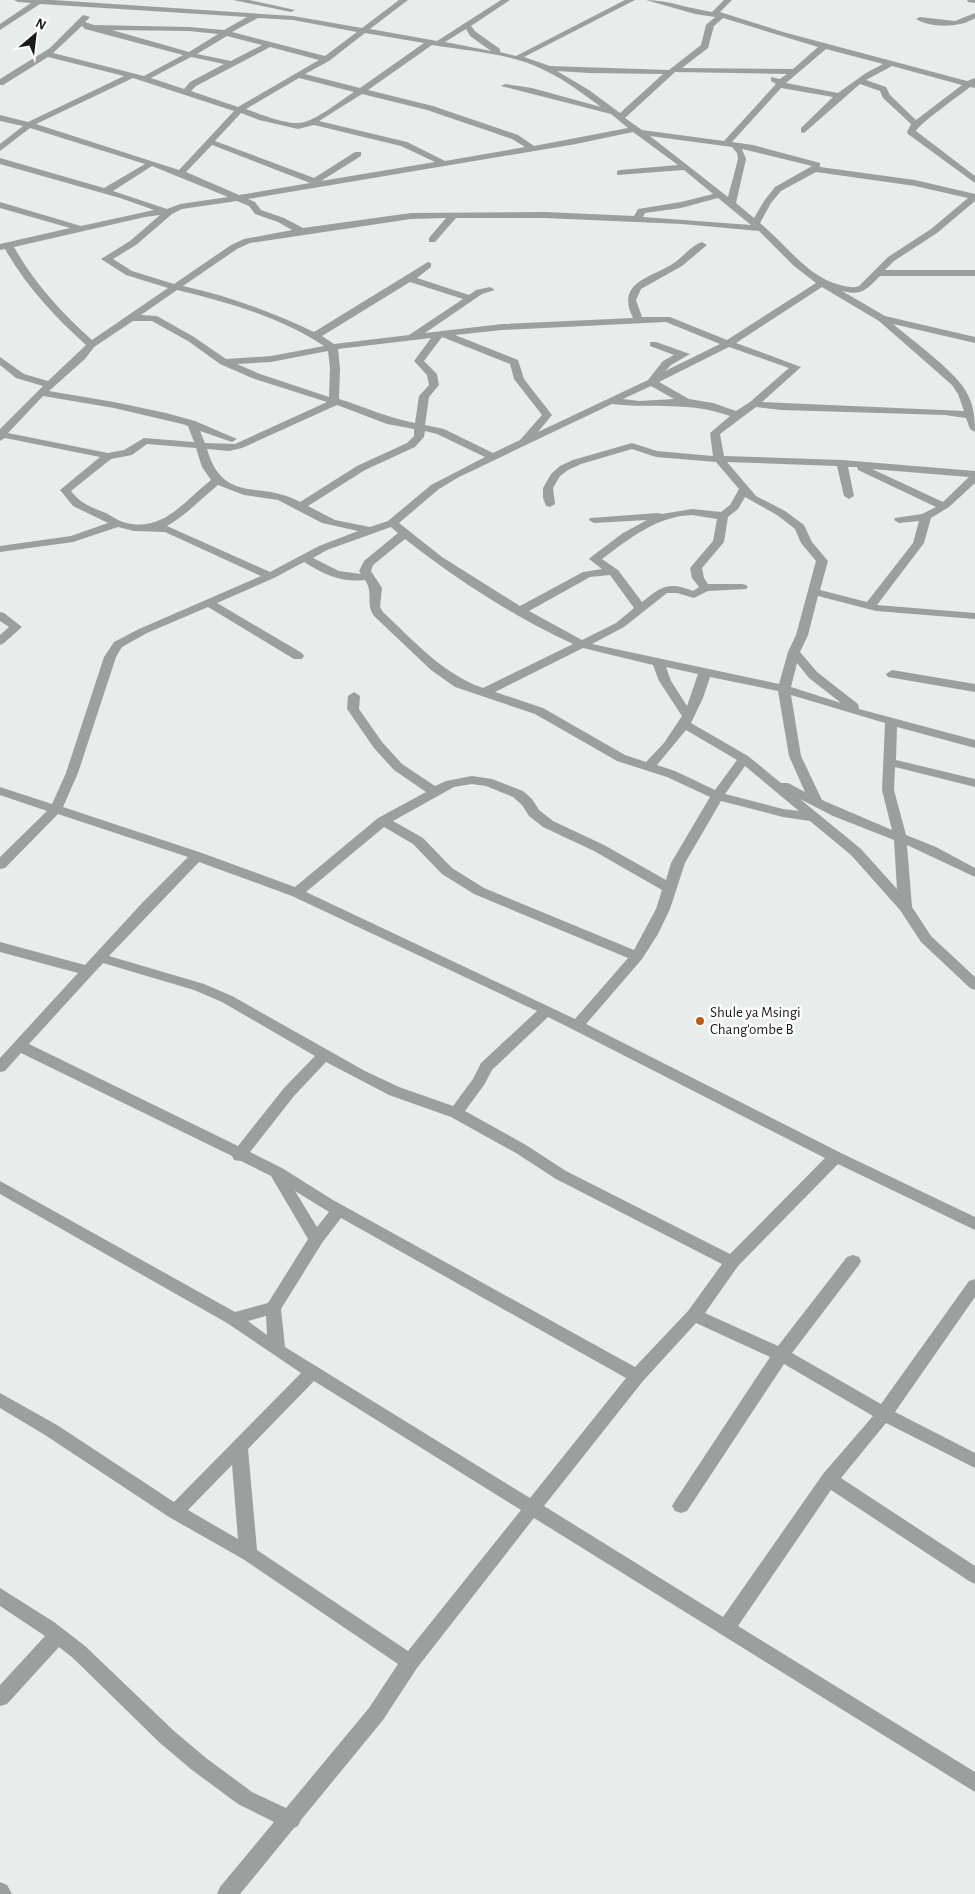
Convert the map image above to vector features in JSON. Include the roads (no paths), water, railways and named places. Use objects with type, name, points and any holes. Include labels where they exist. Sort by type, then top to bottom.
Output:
[{"type":"street","points":[[18,0],[258,15],[340,25],[503,55],[547,68],[566,78],[686,167],[759,227],[796,264],[822,283],[882,319],[956,383],[975,429]]},
{"type":"street","points":[[237,0],[311,14],[340,25]]},
{"type":"street","points":[[180,173],[211,142],[219,131],[232,120],[240,109],[326,59],[361,30],[404,0]]},
{"type":"street","points":[[46,54],[146,78],[158,84],[186,91],[262,118],[298,126],[312,122],[435,42],[467,26],[506,0]]},
{"type":"street","points":[[517,58],[553,50],[631,0]]},
{"type":"street","points":[[650,0],[695,12],[719,16],[893,64],[973,83]]},
{"type":"street","points":[[719,16],[716,13],[717,11],[728,0]]},
{"type":"street","points":[[971,0],[975,1]]},
{"type":"street","points":[[0,28],[38,2]]},
{"type":"street","points":[[0,83],[66,39],[79,23],[98,6]]},
{"type":"street","points":[[920,19],[956,25],[966,21],[975,14]]},
{"type":"street","points":[[146,78],[258,15]]},
{"type":"street","points":[[618,116],[705,46],[711,24],[719,16]]},
{"type":"street","points":[[79,23],[189,54],[233,64]]},
{"type":"street","points":[[467,26],[474,34],[503,55]]},
{"type":"street","points":[[88,27],[189,29],[226,33],[326,59]]},
{"type":"street","points":[[186,91],[193,84],[270,44]]},
{"type":"street","points":[[730,144],[780,84],[825,45]]},
{"type":"street","points":[[553,50],[561,68]]},
{"type":"street","points":[[804,130],[840,96],[860,81],[880,67],[893,64]]},
{"type":"street","points":[[547,68],[589,71],[715,69],[752,72],[793,71]]},
{"type":"street","points":[[752,72],[773,78],[786,87],[840,96]]},
{"type":"street","points":[[0,148],[30,124],[132,75]]},
{"type":"street","points":[[298,75],[430,108],[515,138],[532,148]]},
{"type":"street","points":[[860,81],[883,89],[886,96],[915,124]]},
{"type":"street","points":[[973,83],[925,119],[915,124],[911,132],[975,180]]},
{"type":"street","points":[[505,86],[534,90],[574,104],[618,116]]},
{"type":"street","points":[[0,118],[30,124],[180,173],[252,204],[258,212],[281,220],[301,231]]},
{"type":"street","points":[[312,122],[404,144],[443,163]]},
{"type":"street","points":[[91,345],[52,306],[4,246],[80,228],[169,211],[180,207],[238,198],[316,182],[636,131],[730,144],[811,162],[817,165],[814,169]]},
{"type":"street","points":[[211,142],[316,182]]},
{"type":"street","points":[[730,144],[741,153],[742,159],[731,205]]},
{"type":"street","points":[[316,182],[358,154]]},
{"type":"street","points":[[0,161],[38,174],[169,211]]},
{"type":"street","points":[[104,192],[152,163]]},
{"type":"street","points":[[620,173],[686,167]]},
{"type":"street","points":[[759,227],[776,191],[814,169],[882,177],[948,189],[974,197]]},
{"type":"street","points":[[637,220],[641,211],[681,204],[718,194]]},
{"type":"street","points":[[0,865],[56,809],[72,772],[110,657],[118,645],[143,631],[270,576],[330,544],[392,523],[435,487],[455,475],[709,355],[822,283],[854,291],[866,286],[891,260],[934,231],[974,197]]},
{"type":"street","points":[[0,205],[80,228]]},
{"type":"street","points":[[0,436],[108,456],[124,455],[138,448],[144,441],[233,448],[334,403],[336,366],[332,347],[315,336],[219,297],[174,287],[129,273],[106,260],[133,243],[169,211]]},
{"type":"street","points":[[0,436],[41,392],[80,358],[91,345],[174,287],[241,244],[276,235],[394,218],[545,215],[682,221],[759,227]]},
{"type":"street","points":[[432,240],[452,217]]},
{"type":"street","points":[[128,218],[146,222],[150,228]]},
{"type":"street","points":[[639,320],[632,308],[632,297],[640,283],[682,262],[702,245]]},
{"type":"street","points":[[315,336],[409,279],[428,264]]},
{"type":"street","points":[[879,273],[975,273]]},
{"type":"street","points":[[409,279],[470,298]]},
{"type":"street","points":[[409,338],[479,292],[490,290]]},
{"type":"street","points":[[131,318],[154,318],[224,362],[256,376],[355,406],[391,422],[440,431],[493,458]]},
{"type":"street","points":[[224,362],[272,359],[332,347],[502,328],[667,319],[729,344],[796,367],[754,404],[715,433],[719,458],[752,498],[781,513],[800,527],[807,542],[822,561],[815,592],[802,635],[794,652],[784,689],[795,756],[816,801]]},
{"type":"street","points":[[882,319],[975,340]]},
{"type":"street","points":[[301,506],[361,468],[410,445],[419,437],[424,396],[434,385],[432,374],[419,360],[441,334]]},
{"type":"street","points":[[441,334],[514,362],[519,379],[547,414],[521,444]]},
{"type":"street","points":[[653,344],[682,354],[709,355]]},
{"type":"street","points":[[651,382],[667,363],[682,354]]},
{"type":"street","points":[[0,360],[20,376],[50,385]]},
{"type":"street","points":[[651,382],[686,402]]},
{"type":"street","points":[[41,392],[132,408],[191,423],[232,439]]},
{"type":"street","points":[[612,401],[638,404],[686,402],[713,406],[737,415]]},
{"type":"street","points":[[754,404],[781,407],[945,412],[969,415]]},
{"type":"street","points":[[191,423],[202,446],[209,469],[218,480],[250,492],[287,499],[321,518],[372,530]]},
{"type":"street","points":[[550,504],[548,488],[556,474],[564,468],[577,462],[632,446],[671,456],[771,462],[847,463],[975,476]]},
{"type":"street","points":[[108,456],[65,490],[71,500],[82,509],[112,520],[117,524],[134,528],[167,529],[270,576]]},
{"type":"street","points":[[847,463],[849,496]]},
{"type":"street","points":[[847,463],[943,506]]},
{"type":"street","points":[[899,520],[908,516],[926,516],[956,497],[975,476]]},
{"type":"street","points":[[155,528],[181,514],[193,500],[218,480]]},
{"type":"street","points":[[705,588],[698,578],[696,568],[718,542],[723,516],[734,507],[745,488]]},
{"type":"street","points":[[594,520],[666,516],[689,512],[723,516]]},
{"type":"street","points":[[640,608],[622,581],[612,570],[595,559],[634,530],[666,516]]},
{"type":"street","points":[[870,606],[918,543],[926,516]]},
{"type":"street","points":[[392,523],[438,559],[519,612],[583,645],[784,689],[891,722],[975,744]]},
{"type":"street","points":[[0,549],[73,539],[117,524]]},
{"type":"street","points":[[406,533],[368,563],[366,572],[376,588],[374,607],[378,614],[446,676],[483,693],[534,709],[578,732],[621,758],[649,766],[695,784],[717,796],[783,813],[814,817]]},
{"type":"street","points":[[304,558],[345,578],[369,576]]},
{"type":"street","points":[[519,612],[586,574],[612,570]]},
{"type":"street","points":[[483,693],[620,625],[664,590],[678,589],[694,595],[705,588],[742,587]]},
{"type":"street","points":[[815,592],[870,606],[896,610],[975,616]]},
{"type":"street","points":[[209,603],[298,656]]},
{"type":"street","points":[[0,615],[16,627],[0,641]]},
{"type":"street","points":[[794,652],[813,675],[864,714]]},
{"type":"street","points":[[658,662],[665,681],[686,720],[744,759],[856,852],[905,907],[926,939],[975,985]]},
{"type":"street","points":[[649,766],[664,752],[686,720],[701,689],[706,672]]},
{"type":"street","points":[[892,674],[975,688]]},
{"type":"street","points":[[354,696],[353,709],[382,750],[398,767],[435,792]]},
{"type":"street","points":[[891,722],[888,790],[900,836],[905,907]]},
{"type":"street","points":[[577,1026],[637,956],[651,934],[663,909],[678,863],[717,796],[744,759]]},
{"type":"street","points":[[889,762],[975,783]]},
{"type":"street","points":[[297,894],[383,821],[450,784],[472,780],[488,782],[518,794],[534,813],[548,824],[599,848],[669,888]]},
{"type":"street","points":[[769,781],[838,812],[900,836],[975,873]]},
{"type":"street","points":[[0,791],[197,856],[297,894],[577,1026],[836,1157],[975,1224]]},
{"type":"street","points":[[383,821],[418,841],[447,871],[479,891],[637,956]]},
{"type":"street","points":[[0,1067],[148,905],[197,856]]},
{"type":"street","points":[[0,947],[89,971]]},
{"type":"street","points":[[101,958],[172,979],[220,996],[375,1083],[456,1113],[578,1184],[732,1262]]},
{"type":"street","points":[[456,1113],[480,1081],[486,1068],[546,1011]]},
{"type":"street","points":[[20,1046],[239,1156],[277,1172],[339,1210],[636,1376]]},
{"type":"street","points":[[239,1156],[289,1092],[326,1054]]},
{"type":"street","points":[[227,1894],[376,1714],[410,1662],[636,1376],[694,1315],[732,1262],[836,1157]]},
{"type":"street","points":[[277,1172],[316,1239]]},
{"type":"street","points":[[0,1187],[233,1319],[312,1372],[975,1783]]},
{"type":"street","points":[[277,1350],[273,1308],[316,1239],[339,1210]]},
{"type":"street","points":[[681,1506],[781,1355],[853,1261]]},
{"type":"street","points":[[726,1628],[829,1479],[884,1414],[975,1285]]},
{"type":"street","points":[[233,1319],[273,1308]]},
{"type":"street","points":[[694,1315],[781,1355],[884,1414],[975,1462]]},
{"type":"street","points":[[175,1512],[312,1372]]},
{"type":"street","points":[[0,1400],[58,1435],[175,1512],[249,1554],[410,1662]]},
{"type":"street","points":[[239,1446],[249,1554]]},
{"type":"street","points":[[829,1479],[975,1576]]},
{"type":"street","points":[[0,1596],[79,1652],[199,1764],[245,1798],[290,1820]]},
{"type":"street","points":[[0,1698],[57,1636]]},
{"type":"place","name":"Shule ya Msingi Chang'ombe B","points":[[700,1021]]}]
